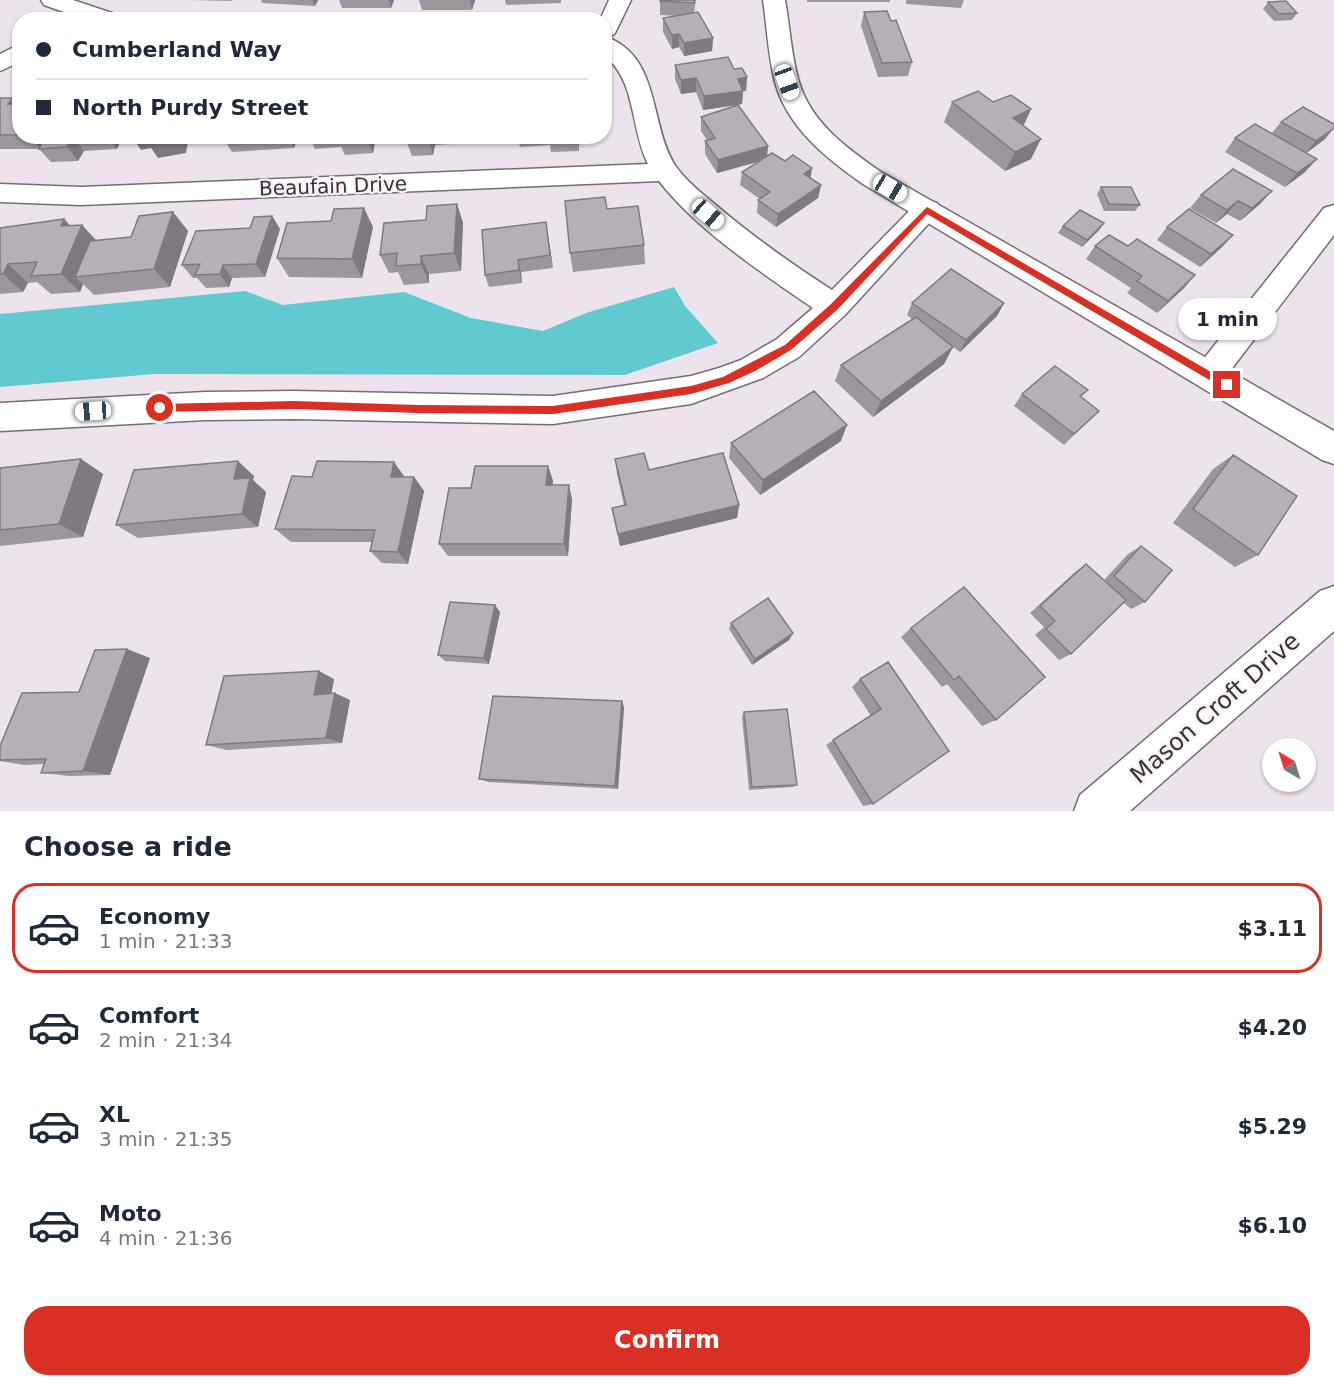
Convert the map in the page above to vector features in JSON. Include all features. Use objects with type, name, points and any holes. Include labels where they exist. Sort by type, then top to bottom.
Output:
[{"type":"street","points":[[52,0],[71,12]]},
{"type":"street","points":[[612,16],[620,0]]},
{"type":"street","points":[[774,0],[787,82],[796,106],[815,131],[842,158],[1334,449]]},
{"type":"street","points":[[612,50],[625,60],[633,71],[656,155],[679,188],[723,227],[834,307]]},
{"type":"street","name":"Beaufain Drive","points":[[0,193],[81,196],[666,172]]},
{"type":"street","points":[[0,417],[204,406],[293,405],[553,410],[691,390],[752,369],[788,348],[834,307],[927,210]]},
{"type":"street","points":[[1209,375],[1334,215]]},
{"type":"street","name":"Mason Croft Drive","points":[[1096,811],[1334,605]]},
{"type":"water","points":[[674,287],[685,306],[718,343],[625,375],[155,374],[0,387],[0,314],[245,291],[283,305],[404,292],[471,318],[543,331],[586,313]]},
{"type":"building","points":[[660,0],[695,0],[694,3]]},
{"type":"building","points":[[1286,1],[1297,13],[1279,14],[1268,2]]},
{"type":"building","points":[[887,11],[891,21],[896,20],[912,62],[882,63],[864,12]]},
{"type":"building","points":[[698,12],[713,38],[684,43],[679,34],[672,35],[663,18]]},
{"type":"building","points":[[728,57],[734,69],[742,68],[747,77],[738,79],[743,91],[704,96],[696,78],[681,80],[675,65]]},
{"type":"building","points":[[978,91],[993,102],[1011,95],[1031,109],[1013,118],[1041,139],[1015,152],[952,102]]},
{"type":"building","points":[[0,98],[12,98],[8,104],[12,104],[12,135],[0,135]]},
{"type":"building","points":[[738,105],[768,146],[718,160],[705,141],[715,138],[701,117]]},
{"type":"building","points":[[1303,107],[1334,124],[1334,128],[1316,141],[1281,122]]},
{"type":"building","points":[[1255,124],[1317,159],[1297,173],[1235,138]]},
{"type":"building","points":[[42,144],[68,144],[67,147],[39,149]]},
{"type":"building","points":[[772,153],[785,161],[793,155],[812,168],[804,174],[821,185],[778,214],[758,200],[770,192],[742,172]]},
{"type":"building","points":[[1233,169],[1272,191],[1252,208],[1238,201],[1227,210],[1201,195]]},
{"type":"building","points":[[1101,187],[1131,187],[1140,205],[1109,204]]},
{"type":"building","points":[[605,197],[607,209],[638,206],[644,245],[570,253],[565,201]]},
{"type":"building","points":[[457,204],[454,253],[421,256],[421,264],[396,266],[397,253],[380,255],[384,223],[426,220],[427,206]]},
{"type":"building","points":[[364,208],[352,259],[277,258],[287,223],[331,221],[334,209]]},
{"type":"building","points":[[1189,209],[1233,235],[1211,254],[1167,227]]},
{"type":"building","points":[[1080,210],[1104,223],[1087,240],[1063,226]]},
{"type":"building","points":[[173,212],[154,269],[75,277],[90,241],[131,237],[139,216]]},
{"type":"building","points":[[272,216],[256,264],[223,265],[220,274],[195,275],[200,264],[182,265],[196,231],[250,228],[254,217]]},
{"type":"building","points":[[64,219],[61,226],[82,225],[61,274],[31,276],[37,262],[8,264],[3,274],[0,274],[0,228]]},
{"type":"building","points":[[546,222],[550,255],[518,260],[519,270],[485,275],[482,230]]},
{"type":"building","points":[[1109,235],[1128,246],[1137,239],[1195,275],[1168,301],[1137,281],[1142,276],[1095,246]]},
{"type":"building","points":[[951,269],[1004,303],[966,340],[912,303]]},
{"type":"building","points":[[916,317],[953,347],[881,401],[841,365]]},
{"type":"building","points":[[1055,366],[1088,390],[1080,396],[1099,411],[1074,434],[1022,394]]},
{"type":"building","points":[[814,391],[847,425],[763,480],[731,443]]},
{"type":"building","points":[[644,453],[649,470],[723,453],[739,505],[618,534],[612,508],[626,505],[615,459]]},
{"type":"building","points":[[1233,455],[1297,496],[1258,555],[1193,509]]},
{"type":"building","points":[[81,459],[59,524],[0,530],[0,468]]},
{"type":"building","points":[[238,461],[234,479],[250,478],[242,514],[116,525],[134,470]]},
{"type":"building","points":[[317,461],[394,462],[391,477],[414,477],[398,552],[370,551],[375,530],[275,529],[292,476],[312,477]]},
{"type":"building","points":[[475,466],[548,466],[546,485],[569,485],[564,544],[439,544],[449,488],[471,488]]},
{"type":"building","points":[[1141,546],[1172,570],[1145,602],[1114,576]]},
{"type":"building","points":[[1086,564],[1126,600],[1071,654],[1046,629],[1055,621],[1040,606]]},
{"type":"building","points":[[964,587],[1045,677],[996,720],[959,676],[954,680],[911,628]]},
{"type":"building","points":[[768,598],[793,633],[755,659],[731,623]]},
{"type":"building","points":[[450,602],[495,605],[484,658],[438,655]]},
{"type":"building","points":[[127,649],[83,771],[41,773],[46,759],[0,760],[0,746],[22,693],[79,692],[95,650]]},
{"type":"building","points":[[888,662],[949,751],[873,804],[833,740],[881,709],[860,679]]},
{"type":"building","points":[[319,671],[314,695],[335,693],[326,738],[206,745],[224,676]]},
{"type":"building","points":[[493,696],[622,701],[615,786],[479,779]]},
{"type":"building","points":[[787,709],[797,785],[752,787],[744,712]]},
{"type":"route","points":[[160,408],[293,405],[553,410],[691,390],[752,369],[788,348],[834,307],[927,210],[1227,385]]}]
